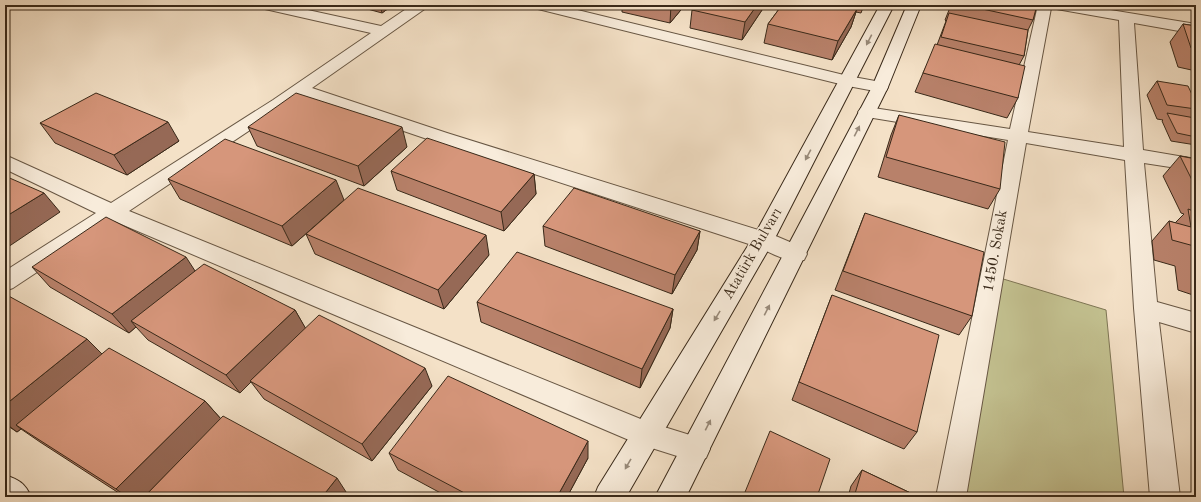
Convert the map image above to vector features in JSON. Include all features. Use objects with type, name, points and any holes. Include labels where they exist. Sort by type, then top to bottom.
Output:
[{"type":"street","points":[[265,5],[384,31]]},
{"type":"street","points":[[5,282],[300,90],[421,5]]},
{"type":"street","points":[[539,5],[848,81],[880,87]]},
{"type":"street","name":"Atatürk Bulvarı","points":[[609,497],[763,240],[887,5]]},
{"type":"street","points":[[670,497],[796,254],[824,195],[880,87],[914,5]]},
{"type":"street","name":"1450. Sokak","points":[[951,497],[1018,136],[1045,5]]},
{"type":"street","points":[[1055,5],[1196,29]]},
{"type":"street","points":[[1126,17],[1134,155],[1146,308],[1165,497]]},
{"type":"street","points":[[300,90],[440,137],[763,240],[796,254]]},
{"type":"street","points":[[867,112],[1196,165]]},
{"type":"street","points":[[5,161],[112,212],[646,434],[696,449]]},
{"type":"street","points":[[1146,308],[1196,323]]},
{"type":"street","points":[[5,489],[16,497]]},
{"type":"shaded area","points":[[1000,278],[1106,310],[1124,497],[963,497]]},
{"type":"building","points":[[696,5],[757,5],[745,22],[692,10]]},
{"type":"building","points":[[782,5],[839,5],[857,9],[838,41],[768,24]]},
{"type":"building","points":[[964,5],[1037,5],[1033,20]]},
{"type":"building","points":[[949,13],[1028,30],[1024,56],[941,37]]},
{"type":"building","points":[[1183,24],[1196,26],[1196,49],[1191,48]]},
{"type":"building","points":[[935,44],[1025,66],[1018,98],[923,73]]},
{"type":"building","points":[[1157,81],[1188,86],[1196,103],[1196,109],[1167,105]]},
{"type":"building","points":[[96,93],[168,122],[114,155],[40,123]]},
{"type":"building","points":[[296,93],[402,127],[358,166],[248,127]]},
{"type":"building","points":[[1167,113],[1195,118],[1196,137],[1177,133]]},
{"type":"building","points":[[899,115],[1005,142],[1000,189],[886,157]]},
{"type":"building","points":[[427,138],[534,174],[501,212],[391,171]]},
{"type":"building","points":[[225,139],[336,180],[282,226],[168,179]]},
{"type":"building","points":[[1180,156],[1196,159],[1196,188]]},
{"type":"building","points":[[5,176],[44,193],[5,217]]},
{"type":"building","points":[[358,188],[486,235],[438,290],[306,234]]},
{"type":"building","points":[[574,188],[700,231],[675,275],[543,226]]},
{"type":"building","points":[[1188,209],[1196,212],[1196,257],[1194,246],[1172,240],[1169,221],[1191,227]]},
{"type":"building","points":[[865,213],[984,252],[972,316],[843,271]]},
{"type":"building","points":[[106,217],[186,257],[112,314],[32,267]]},
{"type":"building","points":[[517,252],[673,309],[642,369],[477,302]]},
{"type":"building","points":[[204,264],[295,310],[226,375],[131,321]]},
{"type":"building","points":[[5,294],[87,339],[5,405]]},
{"type":"building","points":[[832,295],[939,335],[917,432],[799,382]]},
{"type":"building","points":[[319,315],[425,368],[362,444],[250,381]]},
{"type":"building","points":[[109,348],[205,401],[116,489],[16,425]]},
{"type":"building","points":[[448,376],[588,441],[557,497],[472,497],[389,453]]},
{"type":"building","points":[[223,416],[337,478],[322,497],[144,497]]},
{"type":"building","points":[[770,431],[830,459],[817,497],[743,497]]},
{"type":"building","points":[[862,470],[919,497],[854,497]]}]
